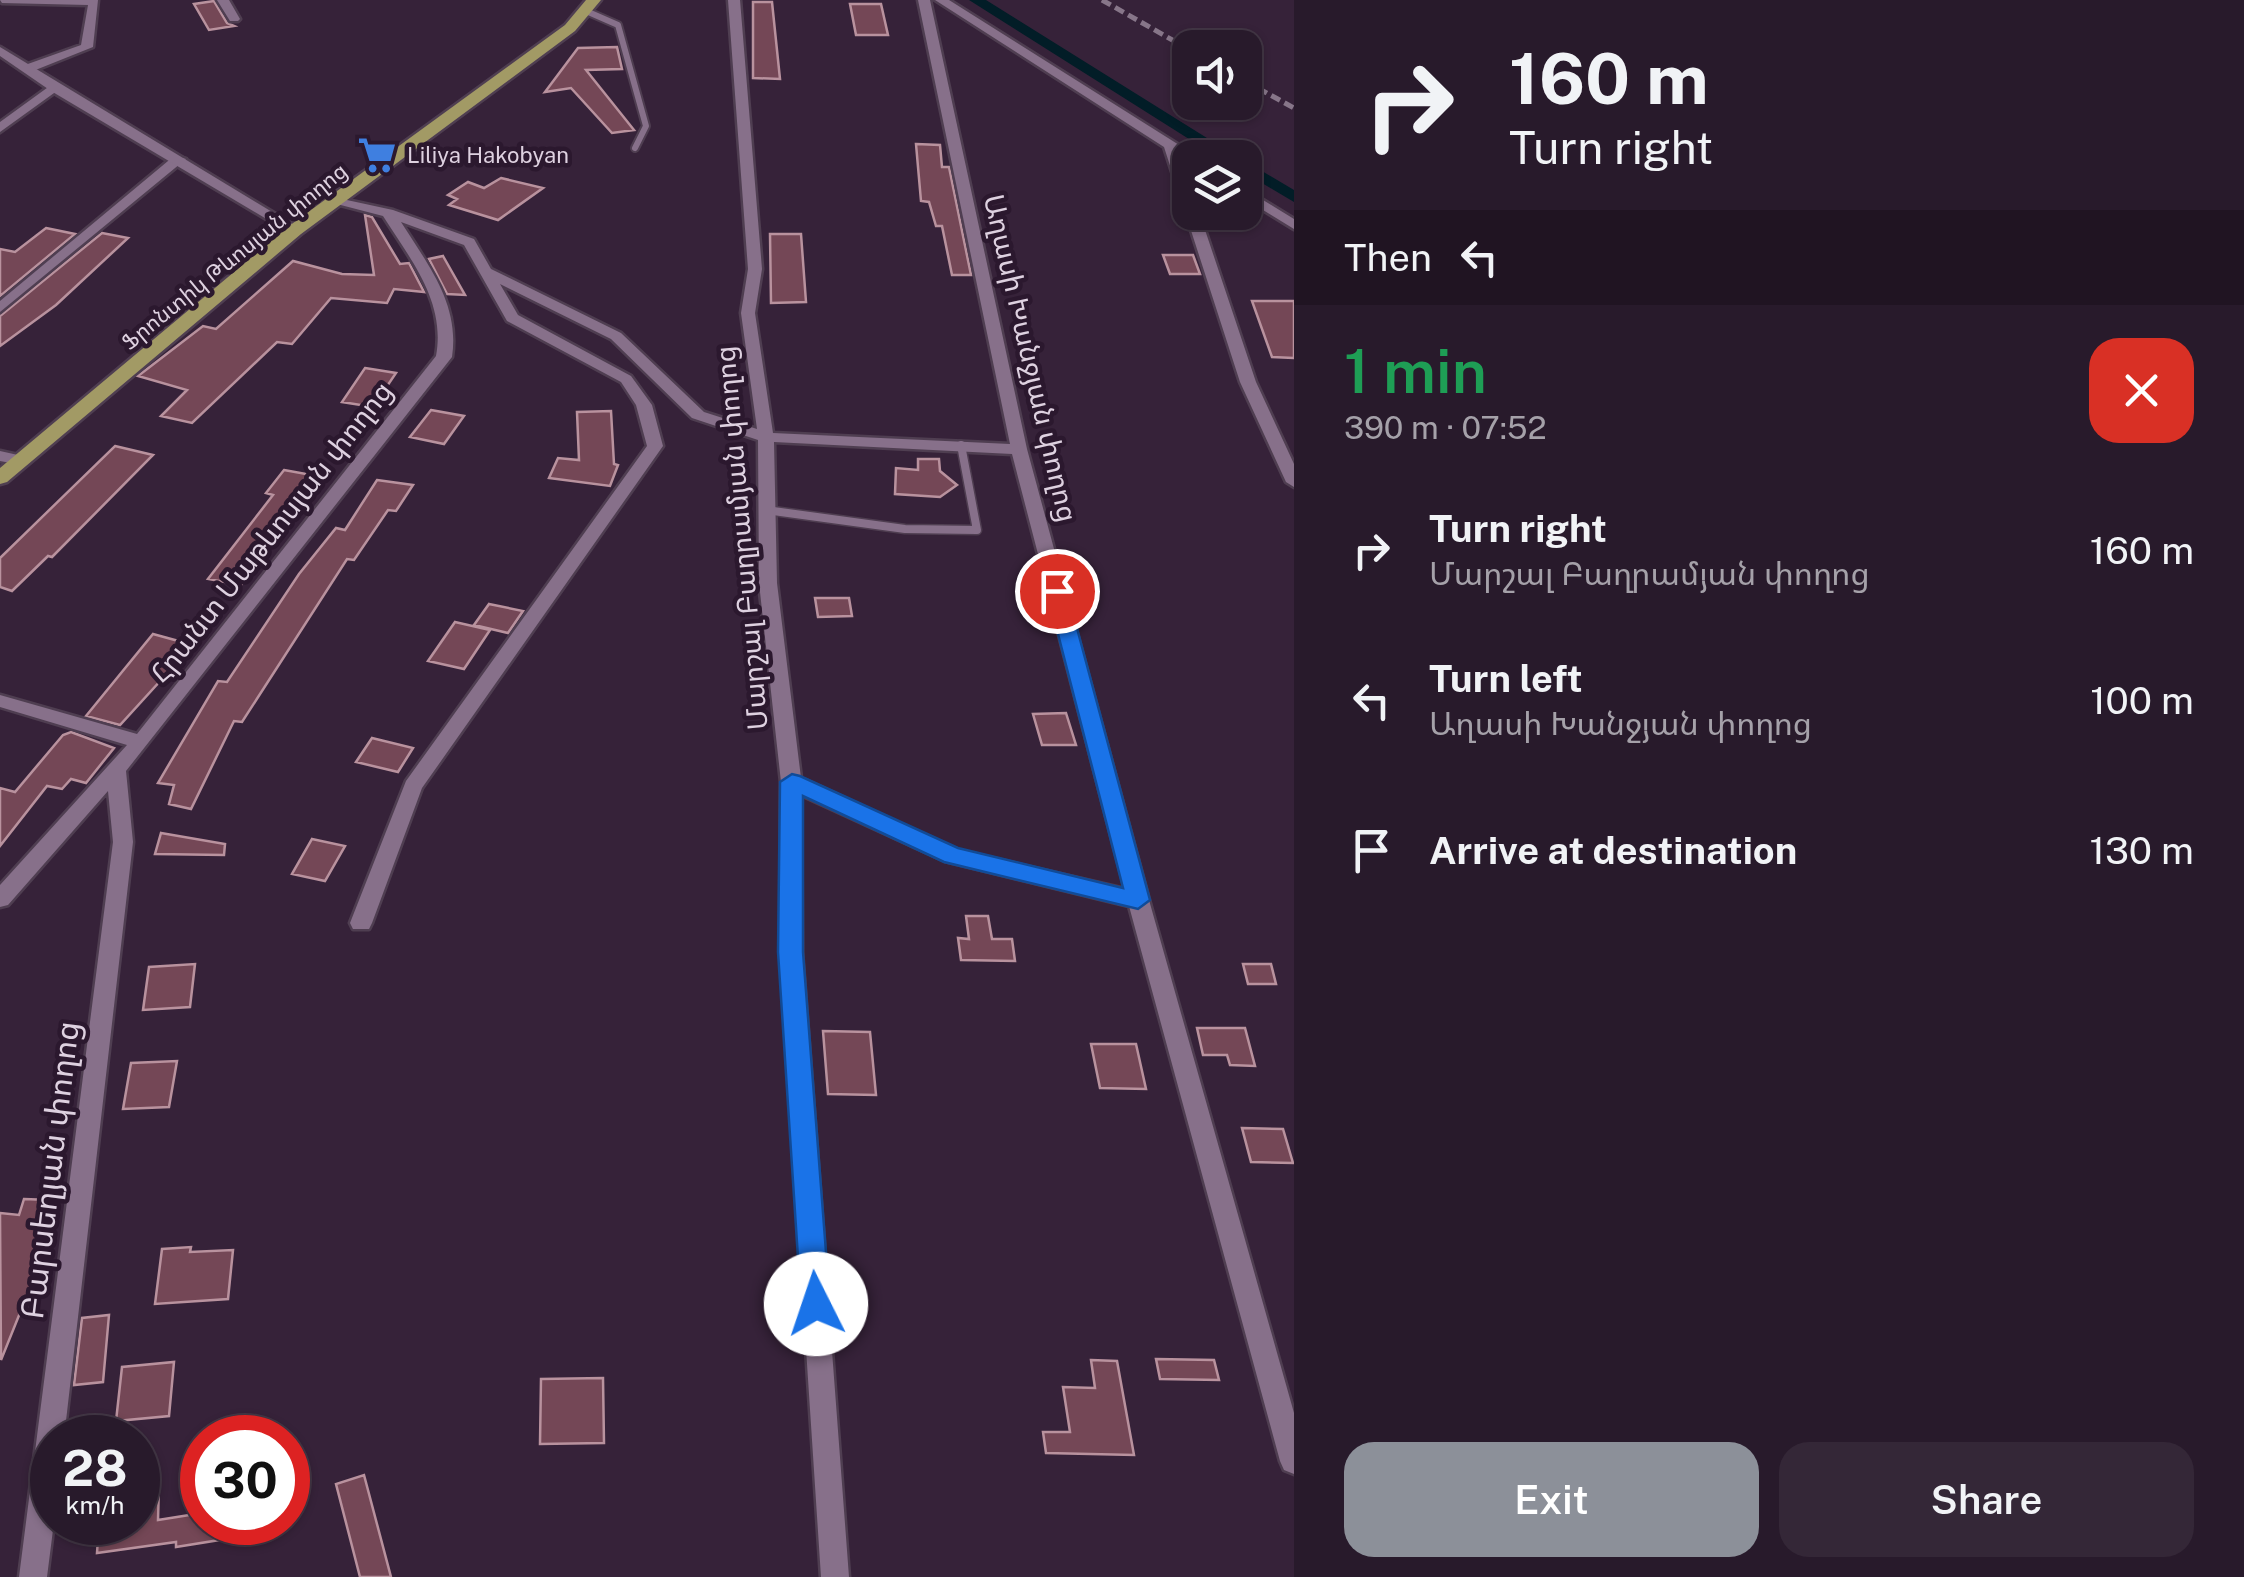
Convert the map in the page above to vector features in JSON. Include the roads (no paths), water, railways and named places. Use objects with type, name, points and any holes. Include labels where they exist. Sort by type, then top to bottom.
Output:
[{"type":"main road","name":"Ֆրոնտիկ Թևոսյան փողոց","points":[[0,478],[295,230],[570,28],[590,6],[608,0]]},
{"type":"street","points":[[2,0],[94,2],[87,47],[29,68]]},
{"type":"street","points":[[223,0],[234,19]]},
{"type":"street","name":"Մարշալ Բաղրամյան փողոց","points":[[734,0],[755,269],[748,312],[766,437],[768,583],[792,782],[791,952],[835,1577]]},
{"type":"street","name":"Աղասի Խանջյան փողոց","points":[[924,0],[1019,449],[1138,900]]},
{"type":"street","points":[[941,0],[1170,146],[1172,152]]},
{"type":"street","points":[[0,51],[55,88],[295,230]]},
{"type":"street","points":[[0,128],[55,88]]},
{"type":"street","points":[[0,308],[179,160]]},
{"type":"street","points":[[338,200],[469,242],[512,318],[626,379],[644,406],[654,446],[413,786],[361,923]]},
{"type":"street","points":[[1262,204],[1294,224]]},
{"type":"street","name":"Հրանտ Մաթևոսյան փողոց","points":[[0,899],[140,742],[444,357],[450,339],[444,308],[388,213]]},
{"type":"street","points":[[1198,230],[1248,382],[1294,482]]},
{"type":"street","points":[[486,272],[616,336],[698,415],[766,437],[1019,449]]},
{"type":"street","points":[[0,456],[20,460]]},
{"type":"street","points":[[0,702],[140,742]]},
{"type":"street","name":"Բարսեղյան փողոց","points":[[33,1577],[123,842],[116,770]]},
{"type":"street","points":[[792,782],[952,856],[1138,900],[1294,1461]]},
{"type":"lane","points":[[590,6],[618,24],[646,126],[635,148]]},
{"type":"lane","points":[[765,510],[906,529],[977,530],[961,445]]},
{"type":"waterway","points":[[976,0],[1202,140]]},
{"type":"waterway","points":[[1262,177],[1294,197]]},
{"type":"railway","points":[[1102,0],[1172,40]]},
{"type":"railway","points":[[1262,90],[1294,108]]},
{"type":"place","name":"Liliya Hakobyan","points":[[377,155]]}]
